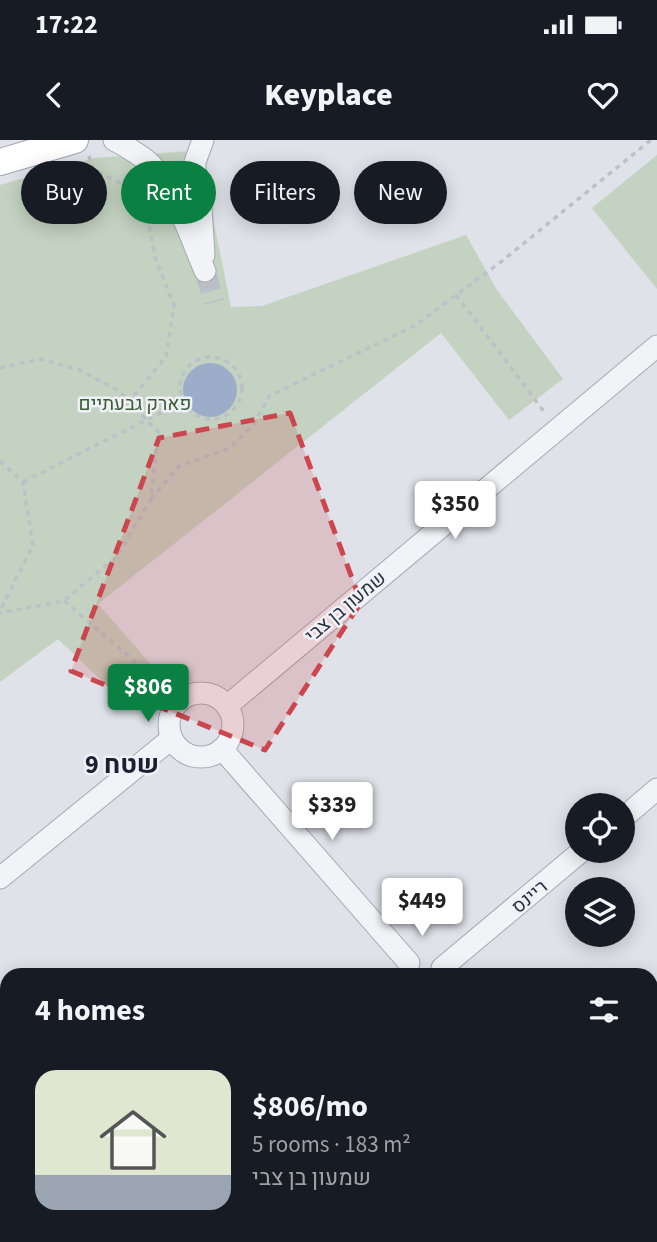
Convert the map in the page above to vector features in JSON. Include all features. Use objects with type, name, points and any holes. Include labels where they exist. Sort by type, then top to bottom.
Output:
[{"type":"main road","points":[[0,162],[81,145]]},
{"type":"street","points":[[114,140],[134,150],[149,162],[167,183],[205,271],[201,208],[195,178],[195,162],[203,140]]},
{"type":"street","name":"שמעון בן צבי","points":[[227,706],[657,346]]},
{"type":"street","points":[[199,693],[210,694],[227,706],[233,726],[231,737],[222,749],[207,757],[196,757],[177,747],[171,738],[169,718],[180,700],[199,693]]},
{"type":"street","points":[[0,878],[171,738]]},
{"type":"street","points":[[222,749],[405,968]]},
{"type":"street","points":[[635,808],[657,789]]},
{"type":"street","name":"ריינס","points":[[447,968],[568,863]]},
{"type":"street","points":[[407,968],[418,959],[427,958],[435,961],[441,968]]},
{"type":"path","points":[[0,612],[64,601],[117,556],[151,499],[179,466],[230,448],[254,424],[269,396],[416,325],[502,261],[651,140]]},
{"type":"path","points":[[81,145],[93,170],[129,187],[146,209],[155,257],[174,305],[166,357],[129,401]]},
{"type":"path","points":[[456,295],[556,429]]},
{"type":"path","points":[[214,357],[228,362],[237,372],[241,382],[240,400],[225,416],[209,419],[198,417],[182,402],[179,390],[181,379],[193,362],[214,357]]},
{"type":"path","points":[[0,368],[40,359],[80,370],[119,391],[158,432],[151,499]]},
{"type":"path","points":[[23,482],[182,402]]},
{"type":"path","points":[[0,461],[23,482],[33,545],[0,612]]},
{"type":"path","points":[[64,601],[180,700]]},
{"type":"highlighted area","points":[[290,413],[361,602],[265,750],[71,671],[159,438]]},
{"type":"green space","name":"פארק גבעתיים","points":[[204,150],[206,161],[121,161],[121,224],[214,224],[231,307],[262,306],[466,235],[497,290],[563,379],[509,420],[441,333],[98,604],[158,672],[123,701],[58,639],[0,682],[0,185],[21,179],[21,224],[107,224],[107,161],[84,161]]},
{"type":"green space","points":[[657,155],[657,289],[592,208]]},
{"type":"water","points":[[210,363],[229,371],[237,390],[229,409],[210,417],[191,409],[183,390],[191,371]]},
{"type":"tunnel","points":[[205,271],[214,302]]},
{"type":"district","name":"שטח 9","points":[[122,764]]}]
